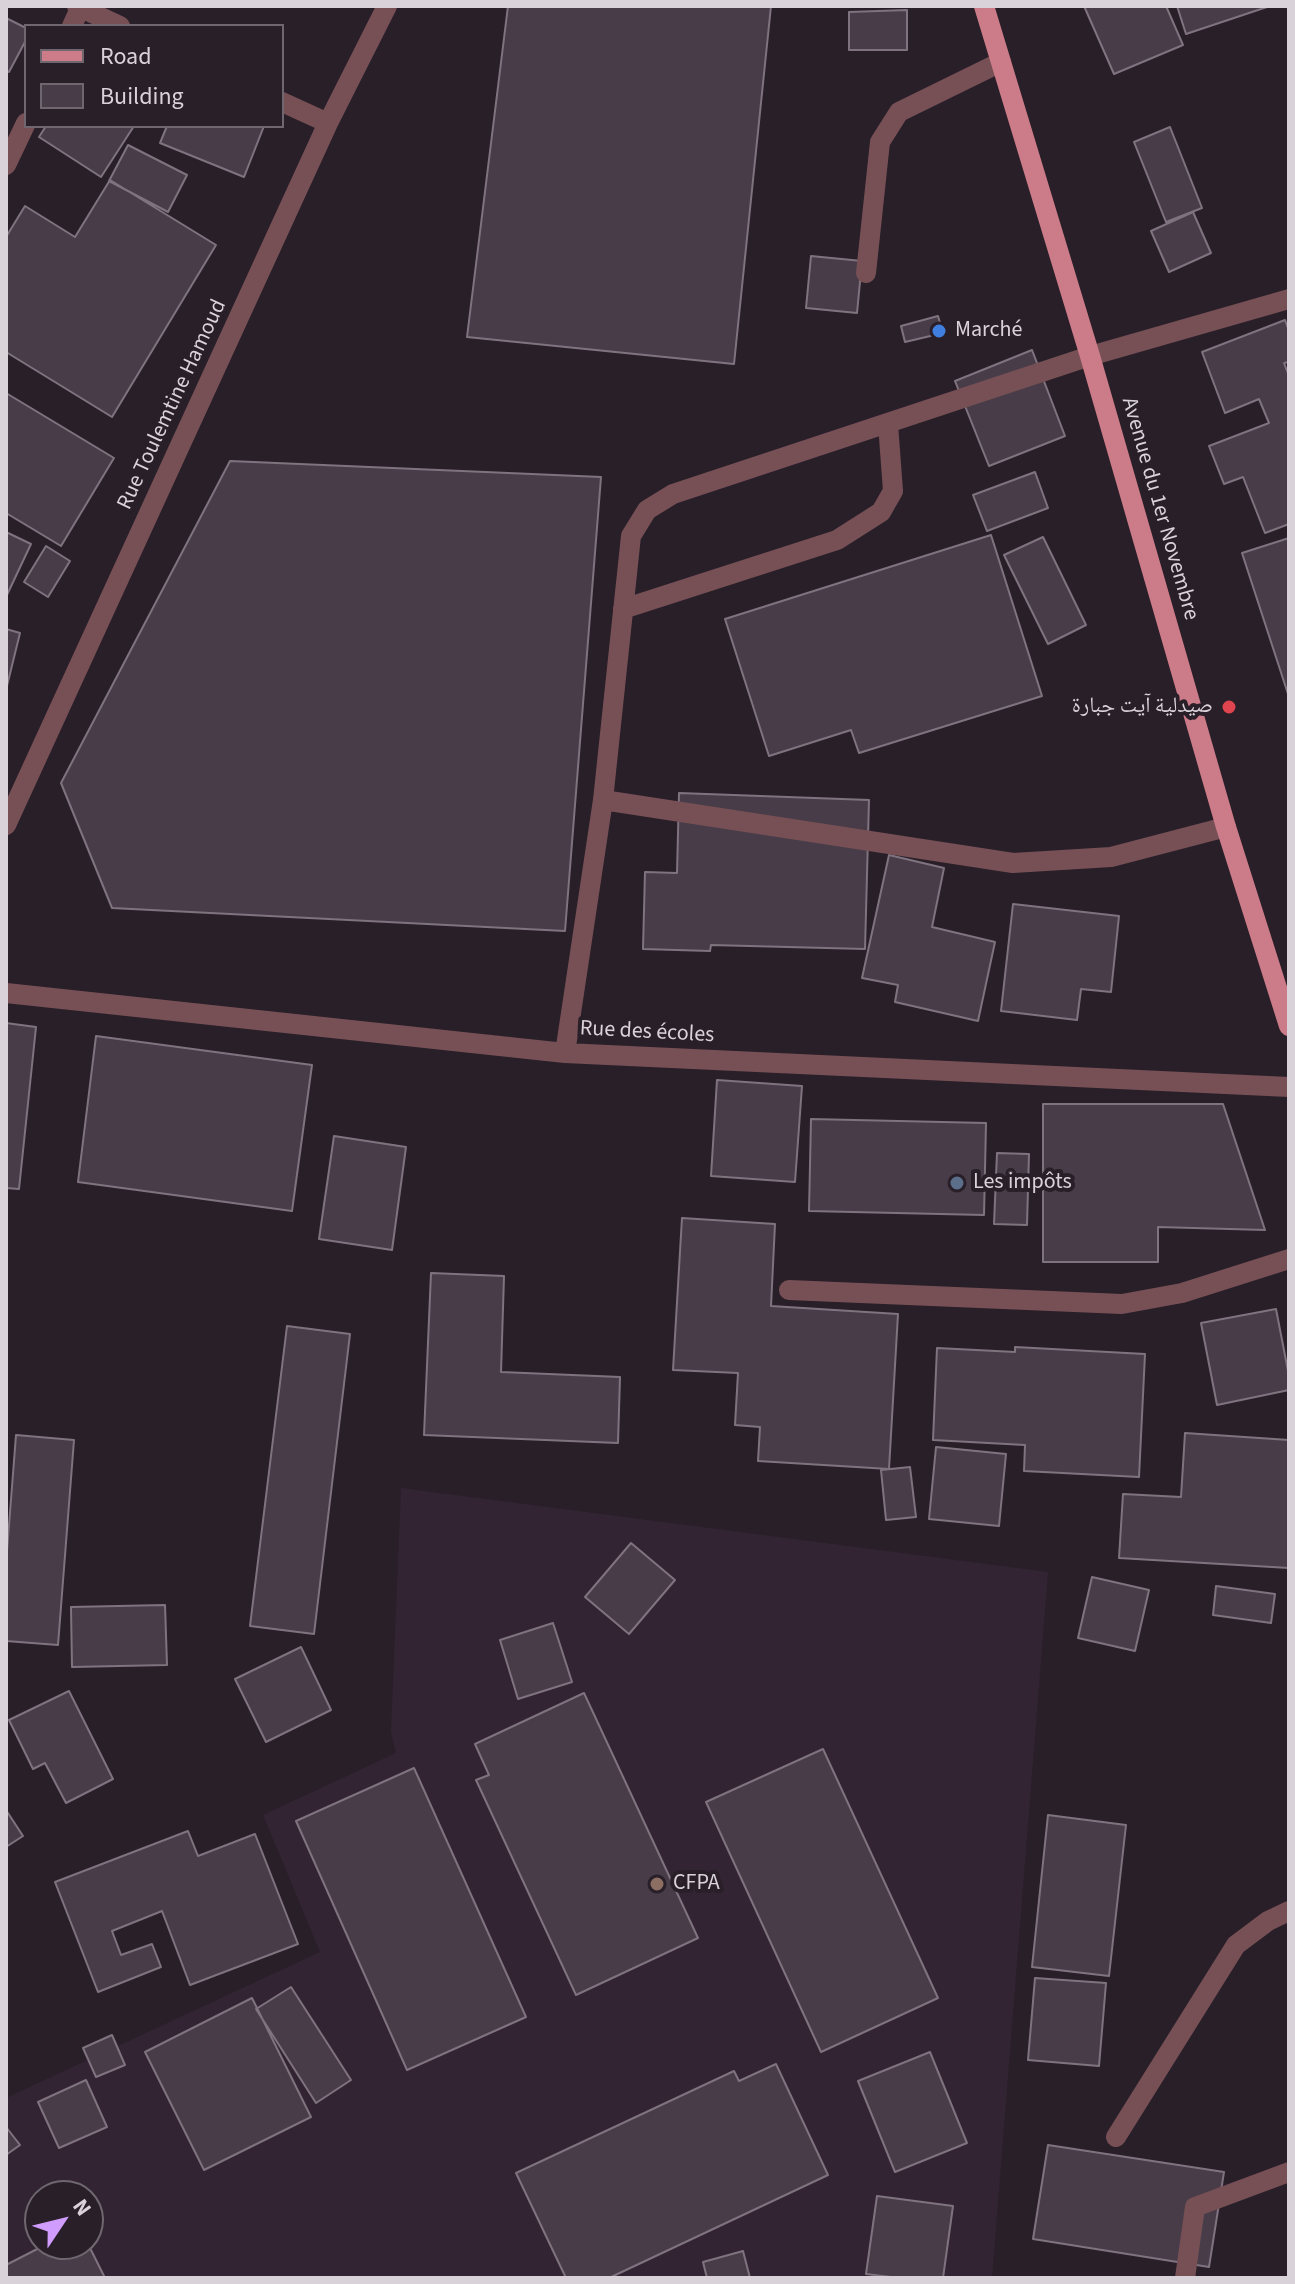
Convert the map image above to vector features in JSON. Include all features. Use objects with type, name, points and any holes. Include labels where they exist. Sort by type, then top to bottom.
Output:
[{"type":"main road","name":"Avenue du 1er Novembre","points":[[984,6],[1090,356],[1226,827],[1289,1026]]},
{"type":"street","name":"Rue Toulemtine Hamoud","points":[[6,825],[328,123],[387,6]]},
{"type":"street","points":[[77,11],[114,24]]},
{"type":"street","points":[[866,273],[880,142],[899,112],[1001,62]]},
{"type":"street","points":[[284,103],[328,123]]},
{"type":"street","points":[[6,165],[24,127]]},
{"type":"street","points":[[565,1053],[603,800],[631,536],[647,510],[673,494],[1090,356],[1289,299]]},
{"type":"street","points":[[623,609],[837,540],[881,512],[893,491],[888,424]]},
{"type":"street","points":[[603,800],[1013,863],[1111,857],[1226,827]]},
{"type":"street","name":"Rue des écoles","points":[[6,993],[565,1053],[1289,1087]]},
{"type":"street","points":[[789,1290],[1122,1304],[1182,1293],[1289,1259]]},
{"type":"street","points":[[1116,2137],[1236,1945],[1268,1921],[1289,1911]]},
{"type":"street","points":[[1185,2278],[1195,2207],[1289,2172]]},
{"type":"shaded area","name":"CFPA","points":[[401,1488],[1048,1572],[992,2278],[6,2278],[6,2098],[320,1952],[263,1815],[396,1753],[391,1732]]},
{"type":"building","points":[[508,6],[771,6],[734,364],[467,337]]},
{"type":"building","points":[[1084,6],[1166,6],[1183,45],[1114,74]]},
{"type":"building","points":[[1177,6],[1270,6],[1186,34]]},
{"type":"building","points":[[907,10],[907,50],[849,50],[849,12]]},
{"type":"building","points":[[6,18],[24,27],[24,44],[9,72],[6,70]]},
{"type":"building","points":[[1170,127],[1202,208],[1166,222],[1134,142]]},
{"type":"building","points":[[45,128],[133,128],[101,177],[39,137]]},
{"type":"building","points":[[166,128],[263,128],[244,177],[160,143]]},
{"type":"building","points":[[128,145],[187,175],[168,212],[109,181]]},
{"type":"building","points":[[110,180],[216,245],[112,417],[6,352],[6,237],[25,206],[75,237]]},
{"type":"building","points":[[1193,212],[1211,253],[1169,272],[1151,231]]},
{"type":"building","points":[[811,256],[862,261],[857,313],[806,308]]},
{"type":"building","points":[[938,316],[943,333],[905,342],[901,326]]},
{"type":"building","points":[[1285,320],[1289,331],[1289,362],[1284,363],[1289,376],[1289,524],[1265,533],[1243,477],[1224,484],[1209,446],[1269,423],[1259,399],[1225,413],[1202,352]]},
{"type":"building","points":[[1032,350],[1065,436],[989,466],[955,381]]},
{"type":"building","points":[[6,393],[114,458],[61,546],[6,513]]},
{"type":"building","points":[[230,461],[601,477],[565,931],[112,908],[61,783]]},
{"type":"building","points":[[1035,472],[1048,508],[987,531],[973,495]]},
{"type":"building","points":[[6,532],[31,544],[6,597]]},
{"type":"building","points":[[991,535],[1042,696],[859,753],[851,730],[769,756],[725,619]]},
{"type":"building","points":[[1043,537],[1086,625],[1048,644],[1004,555]]},
{"type":"building","points":[[1289,538],[1289,697],[1242,553]]},
{"type":"building","points":[[46,546],[70,561],[48,597],[24,582]]},
{"type":"building","points":[[6,629],[20,633],[6,690]]},
{"type":"building","points":[[679,793],[869,800],[865,949],[711,945],[710,951],[643,949],[645,872],[677,873]]},
{"type":"building","points":[[889,855],[944,868],[932,927],[995,942],[978,1021],[895,1002],[898,985],[862,978]]},
{"type":"building","points":[[1013,904],[1119,916],[1111,992],[1081,989],[1077,1020],[1001,1011]]},
{"type":"building","points":[[6,1023],[36,1027],[19,1189],[6,1188]]},
{"type":"building","points":[[96,1036],[312,1065],[292,1211],[78,1182]]},
{"type":"building","points":[[717,1080],[802,1086],[795,1182],[711,1176]]},
{"type":"building","points":[[1043,1104],[1223,1104],[1265,1230],[1158,1227],[1158,1262],[1043,1262]]},
{"type":"building","points":[[811,1119],[986,1123],[984,1215],[809,1211]]},
{"type":"building","points":[[334,1136],[406,1147],[392,1250],[319,1239]]},
{"type":"building","points":[[997,1153],[1029,1154],[1027,1225],[994,1224]]},
{"type":"building","points":[[682,1218],[775,1224],[771,1306],[898,1314],[889,1469],[758,1461],[760,1427],[735,1425],[738,1373],[673,1370]]},
{"type":"building","points":[[431,1273],[504,1276],[501,1372],[620,1377],[618,1443],[424,1435]]},
{"type":"building","points":[[1276,1309],[1289,1390],[1217,1405],[1201,1323]]},
{"type":"building","points":[[287,1326],[350,1334],[314,1634],[250,1626]]},
{"type":"building","points":[[1015,1347],[1145,1354],[1139,1477],[1024,1471],[1025,1445],[933,1440],[937,1348],[1015,1352]]},
{"type":"building","points":[[1185,1433],[1289,1440],[1289,1568],[1119,1558],[1123,1494],[1181,1497]]},
{"type":"building","points":[[16,1435],[74,1440],[58,1645],[6,1641],[6,1564]]},
{"type":"building","points":[[936,1447],[1006,1454],[999,1526],[929,1519]]},
{"type":"building","points":[[910,1467],[916,1517],[886,1520],[881,1470]]},
{"type":"building","points":[[631,1543],[675,1580],[629,1634],[585,1597]]},
{"type":"building","points":[[1092,1577],[1149,1590],[1135,1651],[1078,1638]]},
{"type":"building","points":[[1216,1586],[1275,1594],[1271,1623],[1213,1615]]},
{"type":"building","points":[[165,1605],[167,1665],[72,1667],[71,1607]]},
{"type":"building","points":[[553,1623],[572,1682],[518,1699],[500,1640]]},
{"type":"building","points":[[301,1647],[331,1710],[266,1742],[235,1679]]},
{"type":"building","points":[[69,1691],[113,1779],[66,1803],[45,1763],[33,1769],[9,1720]]},
{"type":"building","points":[[584,1693],[698,1938],[576,1995],[476,1780],[489,1775],[475,1744]]},
{"type":"building","points":[[823,1749],[938,1998],[821,2052],[706,1802]]},
{"type":"building","points":[[414,1768],[526,2017],[407,2070],[296,1821]]},
{"type":"building","points":[[6,1810],[23,1836],[6,1847]]},
{"type":"building","points":[[1048,1815],[1126,1825],[1109,1976],[1032,1967]]},
{"type":"building","points":[[188,1831],[198,1856],[255,1834],[298,1944],[190,1985],[162,1911],[112,1931],[121,1955],[152,1944],[161,1967],[98,1992],[55,1882]]},
{"type":"building","points":[[1035,1978],[1106,1983],[1099,2066],[1028,2060]]},
{"type":"building","points":[[291,1987],[351,2080],[316,2103],[256,2009]]},
{"type":"building","points":[[252,1998],[311,2117],[204,2170],[145,2052]]},
{"type":"building","points":[[112,2035],[125,2065],[96,2077],[83,2048]]},
{"type":"building","points":[[930,2052],[967,2143],[895,2172],[858,2081]]},
{"type":"building","points":[[776,2064],[828,2175],[609,2278],[566,2278],[516,2173],[734,2071],[739,2081]]},
{"type":"building","points":[[86,2080],[107,2127],[59,2148],[38,2102]]},
{"type":"building","points":[[6,2127],[20,2145],[6,2155]]},
{"type":"building","points":[[1048,2145],[1224,2172],[1209,2267],[1033,2239]]},
{"type":"building","points":[[877,2196],[953,2206],[943,2278],[866,2274]]},
{"type":"building","points":[[743,2251],[750,2278],[707,2278],[703,2262]]},
{"type":"building","points":[[24,2256],[24,2260],[96,2260],[105,2278],[6,2278],[6,2265]]},
{"type":"place","name":"Marché","points":[[939,331]]},
{"type":"place","name":"صيدلية آيت جبارة","points":[[1229,707]]},
{"type":"place","name":"Les impôts","points":[[957,1183]]},
{"type":"place","name":"CFPA","points":[[657,1884]]}]
